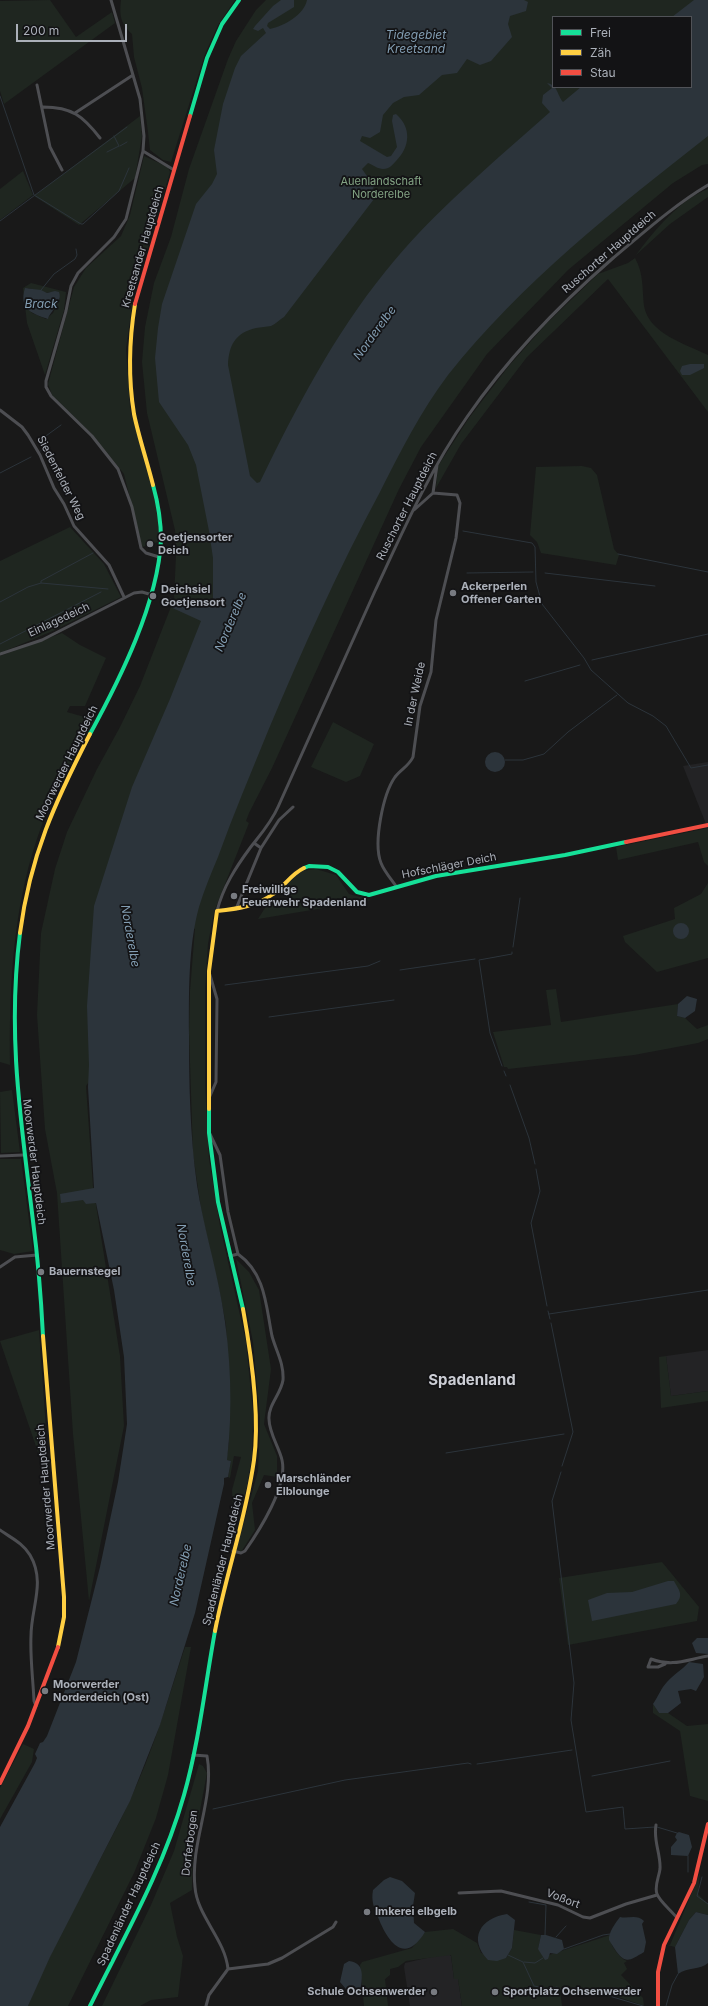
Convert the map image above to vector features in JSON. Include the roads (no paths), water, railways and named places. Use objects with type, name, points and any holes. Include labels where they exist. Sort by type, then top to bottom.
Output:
[{"type":"street","points":[[111,0],[140,99],[144,136],[143,151],[126,219],[113,237],[78,273],[71,286],[66,311],[46,381],[48,392],[92,436],[118,469],[132,507],[141,548],[146,553],[159,557]]},
{"type":"street","name":"Kreetsander Hauptdeich","points":[[159,557],[161,542],[159,508],[135,416],[130,382],[129,348],[136,297],[211,47],[222,24],[239,0]]},
{"type":"street","points":[[75,113],[134,75]]},
{"type":"street","points":[[37,85],[43,107],[42,113],[50,147],[62,170]]},
{"type":"street","points":[[43,107],[54,107],[75,113],[84,119],[100,138]]},
{"type":"street","points":[[143,151],[174,170]]},
{"type":"street","name":"Ruschorter Hauptdeich","points":[[217,911],[225,887],[276,811],[413,510],[438,462],[467,416],[501,372],[544,323],[579,289],[628,246],[708,185]]},
{"type":"street","name":"Siedenfelder Weg","points":[[0,410],[22,427],[28,435],[40,455],[54,488],[64,504],[74,526],[109,565],[124,597]]},
{"type":"street","points":[[413,510],[433,493],[438,462]]},
{"type":"street","name":"In der Weide","points":[[396,886],[380,862],[380,821],[383,803],[389,787],[395,777],[407,766],[413,756],[420,706],[431,672],[436,620],[458,527],[460,503],[457,495],[433,493]]},
{"type":"street","name":"Moorwerder Hauptdeich","points":[[0,1783],[20,1745],[59,1644],[64,1607],[59,1515],[51,1446],[37,1255],[15,1081],[14,1001],[20,931],[29,882],[39,844],[52,810],[119,677],[135,637],[159,557]]},
{"type":"street","points":[[124,597],[138,592],[149,594]]},
{"type":"street","name":"Einlagedeich","points":[[0,654],[42,640],[124,597]]},
{"type":"street","points":[[236,909],[261,848],[279,820],[293,807]]},
{"type":"street","name":"Hofschläger Deich","points":[[217,911],[251,906],[266,899],[296,872],[309,866],[328,867],[338,872],[350,886],[363,895],[369,895],[396,886],[456,872],[565,855],[708,825]]},
{"type":"street","points":[[254,843],[261,848]]},
{"type":"street","name":"Spadenländer Hauptdeich","points":[[90,2006],[166,1849],[184,1795],[193,1756],[221,1599],[251,1480],[255,1418],[249,1344],[218,1202],[209,1133],[209,971],[217,911]]},
{"type":"street","name":"Spadenländer Hauptdeich","points":[[209,971],[217,999],[216,1082],[209,1099]]},
{"type":"street","points":[[209,1133],[220,1156],[228,1212],[238,1254],[252,1269],[266,1297],[272,1336],[283,1369],[281,1387],[269,1413],[269,1420],[282,1462],[279,1486],[263,1523],[245,1551],[241,1553],[233,1551]]},
{"type":"street","points":[[0,1156],[24,1155]]},
{"type":"street","points":[[230,1256],[238,1254]]},
{"type":"street","points":[[0,1266],[15,1257],[37,1255]]},
{"type":"street","points":[[0,1530],[24,1546],[32,1558],[38,1573],[38,1585],[30,1637],[34,1701],[36,1706]]},
{"type":"street","points":[[665,1664],[651,1659],[648,1666],[658,1667],[665,1664],[708,1656]]},
{"type":"street","name":"Dorferbogen","points":[[193,1756],[207,1756],[210,1772],[194,1864],[195,1889],[201,1907],[221,1947],[228,1969]]},
{"type":"street","points":[[658,2006],[658,1972],[664,1945],[694,1883],[708,1824]]},
{"type":"street","points":[[656,1825],[654,1838],[659,1856],[660,1869],[656,1888],[657,1895],[677,1918]]},
{"type":"street","name":"Voßort","points":[[459,1893],[501,1891],[544,1901],[583,1917],[590,1918],[626,1904],[657,1895]]},
{"type":"street","points":[[206,2006],[209,1996],[228,1969],[256,1966],[282,1958],[333,1927],[336,1922]]},
{"type":"water","name":"Auenlandschaft Norderelbe","points":[[281,0],[294,0],[294,7],[268,23],[267,26],[270,29],[293,19],[302,10],[307,0],[524,0],[528,2],[526,11],[510,16],[508,24],[512,37],[491,61],[480,65],[467,59],[457,73],[442,75],[419,95],[404,97],[393,103],[383,115],[380,132],[370,138],[362,136],[360,141],[387,157],[391,156],[397,147],[392,121],[393,115],[396,114],[401,119],[407,131],[404,150],[401,156],[391,166],[381,169],[368,163],[362,169],[374,186],[370,196],[374,199],[284,317],[271,326],[249,330],[234,341],[230,351],[228,365],[250,476],[257,483],[260,482],[317,373],[366,296],[404,250],[443,208],[550,112],[542,103],[543,95],[552,88],[555,88],[563,102],[580,88],[692,88],[692,16],[673,16],[694,0],[708,0],[708,136],[604,219],[538,278],[477,341],[438,389],[403,447],[321,610],[268,731],[205,888],[195,922],[191,954],[189,1002],[190,1110],[197,1185],[225,1322],[230,1382],[230,1421],[227,1460],[231,1461],[228,1477],[224,1478],[224,1484],[195,1613],[160,1725],[130,1801],[50,1957],[28,2006],[0,2006],[0,1827],[35,1763],[37,1758],[35,1754],[40,1743],[43,1742],[47,1736],[76,1662],[100,1567],[118,1482],[127,1424],[124,1357],[114,1290],[96,1203],[86,1204],[83,1200],[61,1203],[60,1194],[94,1188],[88,1087],[89,1065],[87,1006],[94,906],[132,787],[170,699],[201,621],[166,605],[169,598],[208,606],[213,598],[213,558],[196,465],[188,445],[159,402],[155,358],[158,328],[162,304],[196,204],[212,184],[217,174],[214,150],[223,104],[235,68],[241,56],[266,33],[263,28],[258,31],[253,29],[273,6]]},
{"type":"water","name":"Brack","points":[[25,288],[41,290],[47,293],[55,291],[59,292],[60,296],[58,303],[48,319],[33,313],[26,306],[23,295]]},
{"type":"water","points":[[690,364],[704,364],[704,368],[690,375],[682,375],[680,371],[682,366]]},
{"type":"water","points":[[495,752],[502,755],[505,762],[502,769],[495,772],[488,769],[485,762],[488,755]]},
{"type":"water","points":[[681,923],[687,925],[689,931],[687,937],[681,939],[675,937],[673,931],[675,925]]},
{"type":"water","points":[[687,996],[697,999],[695,1011],[685,1018],[677,1016],[678,1004]]},
{"type":"water","points":[[668,1581],[674,1581],[680,1592],[680,1598],[676,1604],[592,1621],[588,1600],[607,1593],[632,1592]]},
{"type":"water","points":[[697,1638],[708,1638],[708,1654],[696,1653],[692,1643]]},
{"type":"water","points":[[689,1662],[703,1664],[704,1677],[696,1691],[691,1689],[678,1691],[681,1703],[668,1713],[659,1713],[653,1704],[661,1690],[670,1679]]},
{"type":"water","points":[[679,1832],[689,1835],[692,1847],[688,1856],[671,1855],[671,1847],[677,1840],[675,1837]]},
{"type":"water","points":[[390,1877],[402,1881],[415,1893],[413,1906],[414,1923],[425,1932],[418,1942],[411,1947],[404,1949],[398,1947],[387,1935],[374,1907],[372,1898],[373,1890],[384,1880]]},
{"type":"water","points":[[696,1912],[708,1915],[708,1963],[701,1967],[686,1970],[678,1974],[675,1947],[689,1920]]},
{"type":"water","points":[[507,1914],[515,1920],[512,1948],[506,1958],[497,1961],[488,1960],[479,1945],[478,1937],[480,1931],[490,1920]]},
{"type":"water","points":[[620,1917],[635,1917],[644,1921],[642,1924],[646,1942],[644,1952],[635,1958],[628,1960],[621,1957],[609,1940],[611,1931]]},
{"type":"water","points":[[541,1935],[562,1940],[564,1949],[557,1954],[550,1953],[548,1959],[545,1960],[538,1949]]},
{"type":"water","points":[[349,1961],[358,1964],[362,1975],[361,1989],[357,1993],[351,1995],[340,1982],[344,1964]]},
{"type":"waterway","points":[[0,96],[34,195],[81,224],[83,224],[119,191],[129,168]]},
{"type":"waterway","points":[[0,221],[127,127]]},
{"type":"waterway","points":[[107,152],[119,146],[114,136]]},
{"type":"waterway","points":[[120,146],[127,142]]},
{"type":"waterway","points":[[41,290],[54,274],[75,259],[77,255],[76,249]]},
{"type":"waterway","points":[[41,451],[42,449],[39,441],[61,425]]},
{"type":"waterway","points":[[0,473],[31,457]]},
{"type":"waterway","points":[[463,531],[532,543],[535,547],[536,582],[542,604],[584,658],[591,670],[628,703],[653,716],[666,726],[691,768],[708,765]]},
{"type":"waterway","points":[[41,583],[41,581],[93,553]]},
{"type":"waterway","points":[[618,554],[708,572]]},
{"type":"waterway","points":[[467,573],[533,572]]},
{"type":"waterway","points":[[545,573],[655,586]]},
{"type":"waterway","points":[[0,602],[28,587],[41,583],[108,589]]},
{"type":"waterway","points":[[0,644],[101,592]]},
{"type":"waterway","points":[[592,660],[708,634]]},
{"type":"waterway","points":[[525,681],[580,665]]},
{"type":"waterway","points":[[505,760],[523,760],[544,754],[568,732],[617,695]]},
{"type":"waterway","points":[[513,947],[520,898]]},
{"type":"waterway","points":[[502,1066],[490,1033],[479,960],[512,954],[512,952]]},
{"type":"waterway","points":[[400,970],[475,959]]},
{"type":"waterway","points":[[225,985],[368,966],[380,961]]},
{"type":"waterway","points":[[269,1017],[394,1000]]},
{"type":"waterway","points":[[504,1071],[506,1076]]},
{"type":"waterway","points":[[510,1085],[529,1138],[535,1164]]},
{"type":"waterway","points":[[536,1169],[540,1191],[531,1223],[547,1306]]},
{"type":"waterway","points":[[549,1314],[708,1290]]},
{"type":"waterway","points":[[548,1311],[550,1319]]},
{"type":"waterway","points":[[551,1323],[573,1432],[562,1466]]},
{"type":"waterway","points":[[446,1453],[564,1434]]},
{"type":"waterway","points":[[561,1472],[552,1501],[574,1683],[571,1720],[586,1812],[623,1807],[625,1829],[655,1827]]},
{"type":"waterway","points":[[477,1764],[572,1750]]},
{"type":"waterway","points":[[592,1776],[670,1761]]},
{"type":"waterway","points":[[213,1809],[345,1780],[468,1763],[471,1764]]},
{"type":"waterway","points":[[657,1827],[677,1833]]},
{"type":"waterway","points":[[688,1856],[688,1872]]},
{"type":"waterway","points":[[702,1877],[697,1896],[708,1904]]},
{"type":"waterway","points":[[529,1902],[546,1905],[545,1935]]},
{"type":"waterway","points":[[556,1937],[566,1926]]},
{"type":"waterway","points":[[564,1949],[603,1935],[610,1934]]},
{"type":"waterway","points":[[508,1955],[523,1962],[534,1986],[549,1989],[557,1987],[565,1992],[574,1988],[589,1990],[643,2006]]},
{"type":"waterway","points":[[524,1962],[535,1963],[543,1958]]},
{"type":"waterway","points":[[666,2006],[672,1985],[678,1974]]},
{"type":"place","name":"Goetjensorter Deich","points":[[150,544]]},
{"type":"place","name":"Ackerperlen Offener Garten","points":[[453,593]]},
{"type":"place","name":"Deichsiel Goetjensort","points":[[153,596]]},
{"type":"place","name":"Freiwillige Feuerwehr Spadenland","points":[[234,896]]},
{"type":"place","name":"Bauernstegel","points":[[41,1272]]},
{"type":"place","name":"Marschländer Elblounge","points":[[268,1485]]},
{"type":"place","name":"Moorwerder Norderdeich (Ost)","points":[[45,1691]]},
{"type":"place","name":"Imkerei elbgelb","points":[[367,1912]]},
{"type":"place","name":"Schule Ochsenwerder","points":[[434,1992]]},
{"type":"place","name":"Sportplatz Ochsenwerder","points":[[495,1992]]},
{"type":"district","name":"Spadenland","points":[[472,1380]]},
{"type":"water label","name":"Tidegebiet Kreetsand","points":[[416,42]]},
{"type":"water label","name":"Norderelbe","points":[[375,333]]},
{"type":"water label","name":"Norderelbe","points":[[231,622]]},
{"type":"water label","name":"Norderelbe","points":[[130,936]]},
{"type":"water label","name":"Norderelbe","points":[[186,1255]]},
{"type":"water label","name":"Norderelbe","points":[[181,1575]]}]
